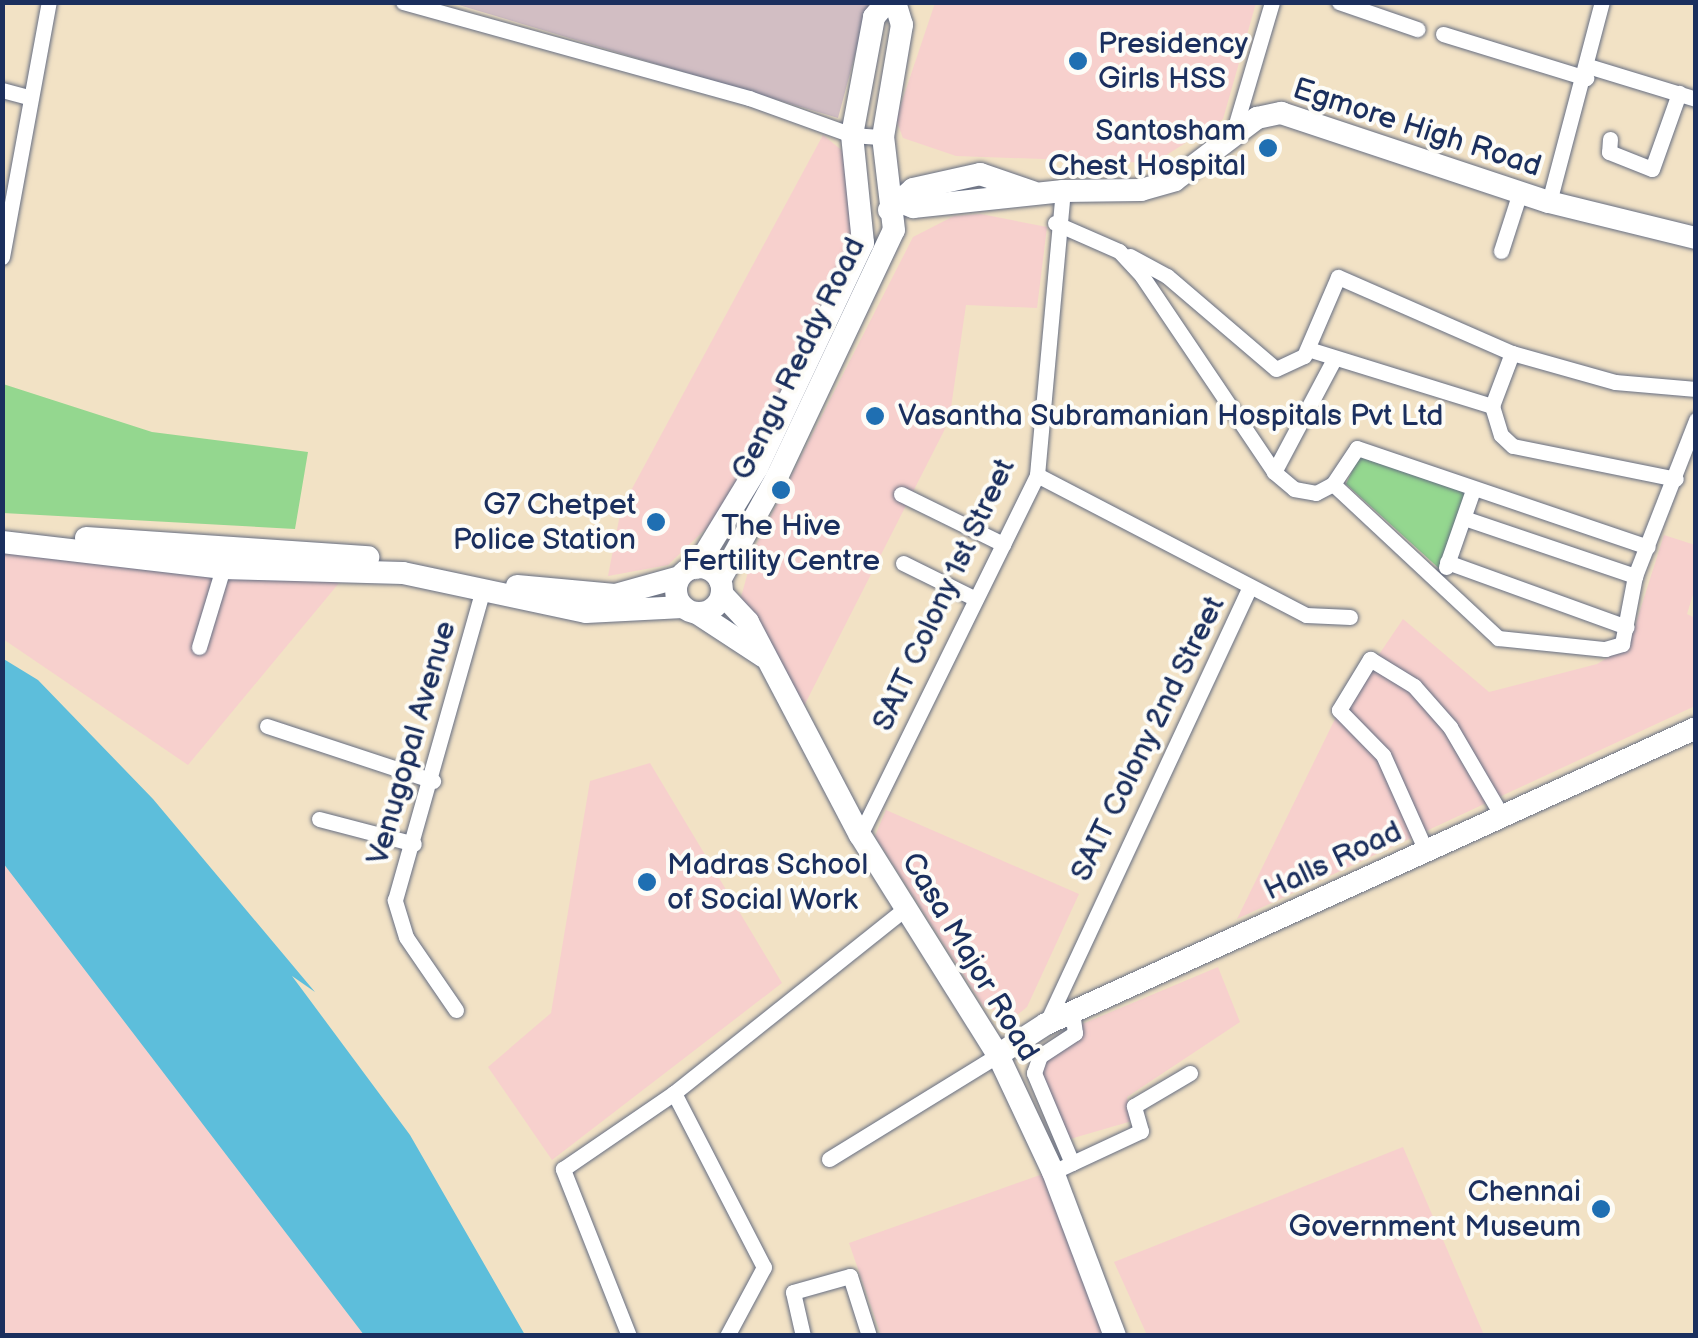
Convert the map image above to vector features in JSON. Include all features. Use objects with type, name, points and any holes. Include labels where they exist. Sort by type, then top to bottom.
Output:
[{"type":"main road","name":"Gengu Reddy Road","points":[[688,572],[756,468],[863,243],[852,135],[874,17],[887,2]]},
{"type":"main road","points":[[895,2],[902,25],[884,138],[898,205]]},
{"type":"main road","name":"Egmore High Road","points":[[1052,194],[1141,190],[1176,180],[1204,164],[1233,134],[1268,113],[1282,113],[1550,202],[1696,238]]},
{"type":"main road","points":[[862,220],[898,205],[913,188],[980,174],[1052,194]]},
{"type":"main road","name":"Gengu Reddy Road","points":[[721,587],[887,249],[898,205]]},
{"type":"main road","points":[[2,532],[400,560],[568,594],[615,595],[688,572],[721,587],[710,610],[586,612],[482,594],[403,573],[223,568],[2,542]]},
{"type":"main road","points":[[688,572],[676,590],[690,610],[764,657]]},
{"type":"main road","name":"Casa Major Road","points":[[721,587],[748,622],[860,835],[994,1047],[1062,1167],[1114,1336]]},
{"type":"main road","name":"Halls Road","points":[[994,1047],[1696,728]]},
{"type":"main road","points":[[1013,1086],[1024,1045],[1042,1026]]},
{"type":"street","points":[[3,254],[49,2]]},
{"type":"street","points":[[403,2],[749,98],[852,135],[884,138]]},
{"type":"street","points":[[1233,134],[1272,2]]},
{"type":"street","points":[[1339,2],[1416,29]]},
{"type":"street","points":[[1550,202],[1587,72],[1602,2]]},
{"type":"street","points":[[1443,34],[1687,96],[1652,169],[1609,152],[1610,138]]},
{"type":"street","points":[[2,90],[29,97]]},
{"type":"street","points":[[1501,251],[1520,192]]},
{"type":"street","name":"SAIT Colony 1st Street","points":[[860,835],[1037,475],[1055,223],[1052,194]]},
{"type":"street","points":[[1055,223],[1167,276],[1276,369],[1308,349],[1338,277],[1512,353],[1615,382],[1696,388]]},
{"type":"street","points":[[1119,251],[1274,472],[1294,490],[1316,494],[1332,484],[1357,448],[1648,547]]},
{"type":"street","points":[[1308,349],[1492,406]]},
{"type":"street","points":[[1512,353],[1492,406],[1501,434],[1513,446],[1676,479]]},
{"type":"street","points":[[1274,472],[1334,359]]},
{"type":"street","points":[[1332,484],[1485,629],[1513,642],[1614,649],[1628,627],[1635,576],[1696,420]]},
{"type":"street","name":"SAIT Colony 2nd Street","points":[[1037,475],[1237,575],[1249,588],[1042,1026]]},
{"type":"street","points":[[1440,585],[1473,490]]},
{"type":"street","points":[[901,494],[1003,544]]},
{"type":"street","points":[[1464,518],[1635,576]]},
{"type":"street","points":[[1448,562],[1628,627]]},
{"type":"street","points":[[903,564],[976,600]]},
{"type":"street","points":[[200,646],[223,568]]},
{"type":"street","points":[[1249,588],[1306,615],[1350,617]]},
{"type":"street","name":"Venugopal Avenue","points":[[456,1010],[406,937],[395,900],[434,781],[482,594]]},
{"type":"street","points":[[1426,851],[1384,755],[1339,710],[1370,658],[1414,686],[1450,727],[1502,816]]},
{"type":"street","points":[[267,726],[434,781]]},
{"type":"street","points":[[318,818],[414,844]]},
{"type":"street","points":[[629,1336],[563,1169],[674,1093],[906,908]]},
{"type":"street","points":[[1072,1012],[1075,1033],[1040,1056],[1034,1074],[1062,1167],[1142,1131],[1134,1106],[1190,1074]]},
{"type":"street","points":[[828,1159],[994,1047]]},
{"type":"street","points":[[674,1093],[764,1268],[727,1336]]},
{"type":"street","points":[[803,1336],[793,1292],[850,1276],[870,1336]]},
{"type":"shaded area","points":[[452,3],[869,3],[838,118]]},
{"type":"shaded area","name":"Presidency Girls HSS","points":[[935,3],[1256,3],[1223,119],[1154,163],[956,156],[903,138],[896,119]]},
{"type":"shaded area","points":[[823,135],[845,153],[859,246],[716,519],[668,565],[608,576],[621,509]]},
{"type":"shaded area","points":[[981,214],[1047,227],[1037,308],[966,305],[949,421],[803,708],[741,597],[755,547],[913,237],[954,216]]},
{"type":"shaded area","points":[[1664,535],[1695,545],[1695,588],[1687,614],[1695,618],[1695,706],[1237,919],[1334,721],[1403,619],[1489,692],[1597,664],[1629,645]]},
{"type":"shaded area","points":[[2,551],[274,568],[339,583],[188,765],[3,639]]},
{"type":"shaded area","name":"Madras School of Social Work","points":[[650,763],[782,983],[552,1160],[488,1067],[551,1013],[590,781]]},
{"type":"shaded area","points":[[886,810],[1079,894],[1027,1007],[1016,1016],[984,1007],[875,836]]},
{"type":"shaded area","points":[[2,863],[24,885],[364,1335],[3,1335]]},
{"type":"shaded area","points":[[1218,967],[1240,1022],[1127,1097],[1132,1121],[1070,1139],[1038,1068],[1047,1045],[1061,1033]]},
{"type":"shaded area","points":[[1403,1147],[1484,1335],[1147,1335],[1114,1262]]},
{"type":"shaded area","points":[[1054,1170],[1112,1335],[881,1335],[849,1243]]},
{"type":"green space","points":[[3,384],[152,432],[308,452],[295,529],[3,513]]},
{"type":"green space","points":[[1362,450],[1471,491],[1443,572],[1346,484]]},
{"type":"water","points":[[2,658],[38,680],[153,799],[315,992],[292,976],[410,1135],[525,1335],[364,1335],[3,863]]},
{"type":"place","name":"Presidency Girls HSS","points":[[1078,61]]},
{"type":"place","name":"Santosham Chest Hospital","points":[[1268,148]]},
{"type":"place","name":"Vasantha Subramanian Hospitals Pvt Ltd","points":[[875,416]]},
{"type":"place","name":"The Hive Fertility Centre","points":[[781,490]]},
{"type":"place","name":"G7 Chetpet Police Station","points":[[656,522]]},
{"type":"place","name":"Madras School of Social Work","points":[[647,882]]},
{"type":"place","name":"Chennai Government Museum","points":[[1601,1209]]}]
